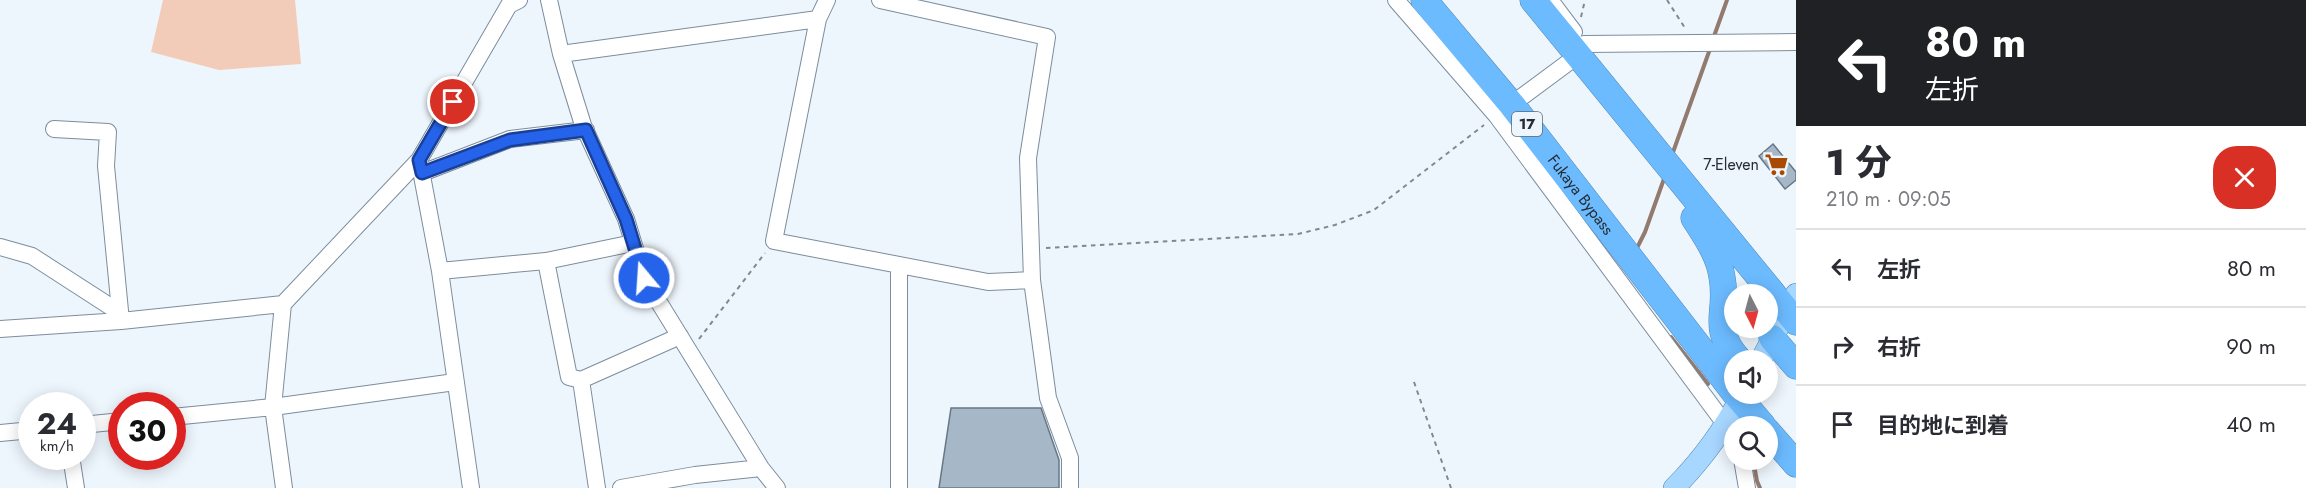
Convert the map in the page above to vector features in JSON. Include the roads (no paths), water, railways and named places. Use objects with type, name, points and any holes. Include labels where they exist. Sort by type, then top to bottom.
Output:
[{"type":"highway","name":"Fukaya Bypass","points":[[1424,0],[1504,110],[1631,259],[1724,376]]},
{"type":"highway","points":[[1533,0],[1580,50],[1672,171],[1793,309]]},
{"type":"highway","points":[[1672,171],[1684,204],[1717,258],[1722,276],[1724,301],[1721,319],[1723,337],[1732,350]]},
{"type":"highway","points":[[1766,349],[1796,366]]},
{"type":"highway","name":"Fukaya Bypass","points":[[1746,404],[1755,416]]},
{"type":"highway","points":[[1778,444],[1796,464]]},
{"type":"main road","points":[[1766,349],[1793,309]]},
{"type":"main road","points":[[1674,488],[1705,453],[1724,438]]},
{"type":"street","points":[[0,328],[122,321],[283,304],[420,166],[509,6],[519,0]]},
{"type":"street","points":[[549,0],[561,54],[586,130],[626,219],[644,278],[761,468],[777,488]]},
{"type":"street","points":[[827,0],[818,19],[774,241],[988,282],[1032,280]]},
{"type":"street","points":[[880,0],[1047,37],[1028,158],[1032,280],[1048,398],[1070,458],[1071,488]]},
{"type":"street","points":[[1396,0],[1504,110],[1724,424]]},
{"type":"street","points":[[1550,0],[1580,50]]},
{"type":"street","points":[[561,54],[818,19]]},
{"type":"street","points":[[1504,110],[1580,50],[1699,43],[1796,42]]},
{"type":"street","points":[[54,129],[108,132],[106,166],[122,321]]},
{"type":"street","points":[[420,166],[510,140],[586,130]]},
{"type":"street","points":[[420,166],[440,272],[471,488]]},
{"type":"street","points":[[440,272],[546,261],[633,243]]},
{"type":"street","points":[[0,247],[32,256],[114,309],[122,321]]},
{"type":"street","points":[[546,261],[569,377],[581,380],[684,342]]},
{"type":"street","points":[[899,266],[899,488]]},
{"type":"street","points":[[283,304],[273,407],[284,488]]},
{"type":"street","points":[[581,380],[597,488]]},
{"type":"street","points":[[186,416],[273,407],[455,382]]},
{"type":"street","points":[[0,433],[18,431]]},
{"type":"street","points":[[621,488],[761,468]]},
{"type":"street","points":[[73,470],[76,488]]},
{"type":"street","points":[[1744,470],[1747,488]]},
{"type":"waterway","points":[[1713,39],[1727,0]]},
{"type":"waterway","points":[[1672,155],[1710,49]]},
{"type":"waterway","points":[[1636,250],[1645,232],[1665,176]]},
{"type":"waterway","points":[[1671,337],[1708,384]]},
{"type":"waterway","points":[[1755,470],[1760,488]]},
{"type":"place","name":"7-Eleven","points":[[1777,164]]}]
